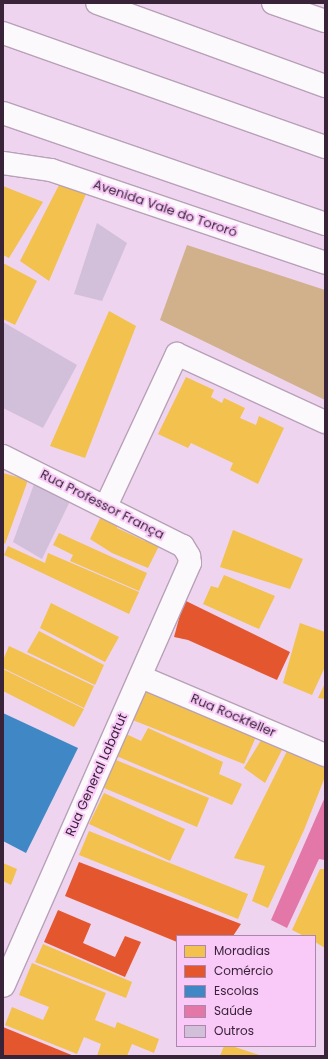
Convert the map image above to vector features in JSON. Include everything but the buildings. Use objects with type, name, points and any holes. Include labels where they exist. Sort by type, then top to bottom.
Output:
[{"type":"street","points":[[97,3],[325,86]]},
{"type":"street","points":[[273,3],[325,21]]},
{"type":"street","points":[[3,32],[325,147]]},
{"type":"street","points":[[6,109],[325,224]]},
{"type":"street","name":"Avenida Vale do Tororó","points":[[3,163],[51,170],[325,263]]},
{"type":"street","points":[[106,506],[177,354],[325,422]]},
{"type":"street","name":"Rua Professor França","points":[[3,456],[106,506],[183,546],[189,556],[190,563]]},
{"type":"street","name":"Rua General Labatut","points":[[3,986],[141,677],[190,563]]},
{"type":"street","name":"Rua Rockfeller","points":[[141,677],[325,755]]},
{"type":"shaded area","points":[[187,245],[325,290],[325,400],[160,320]]}]
